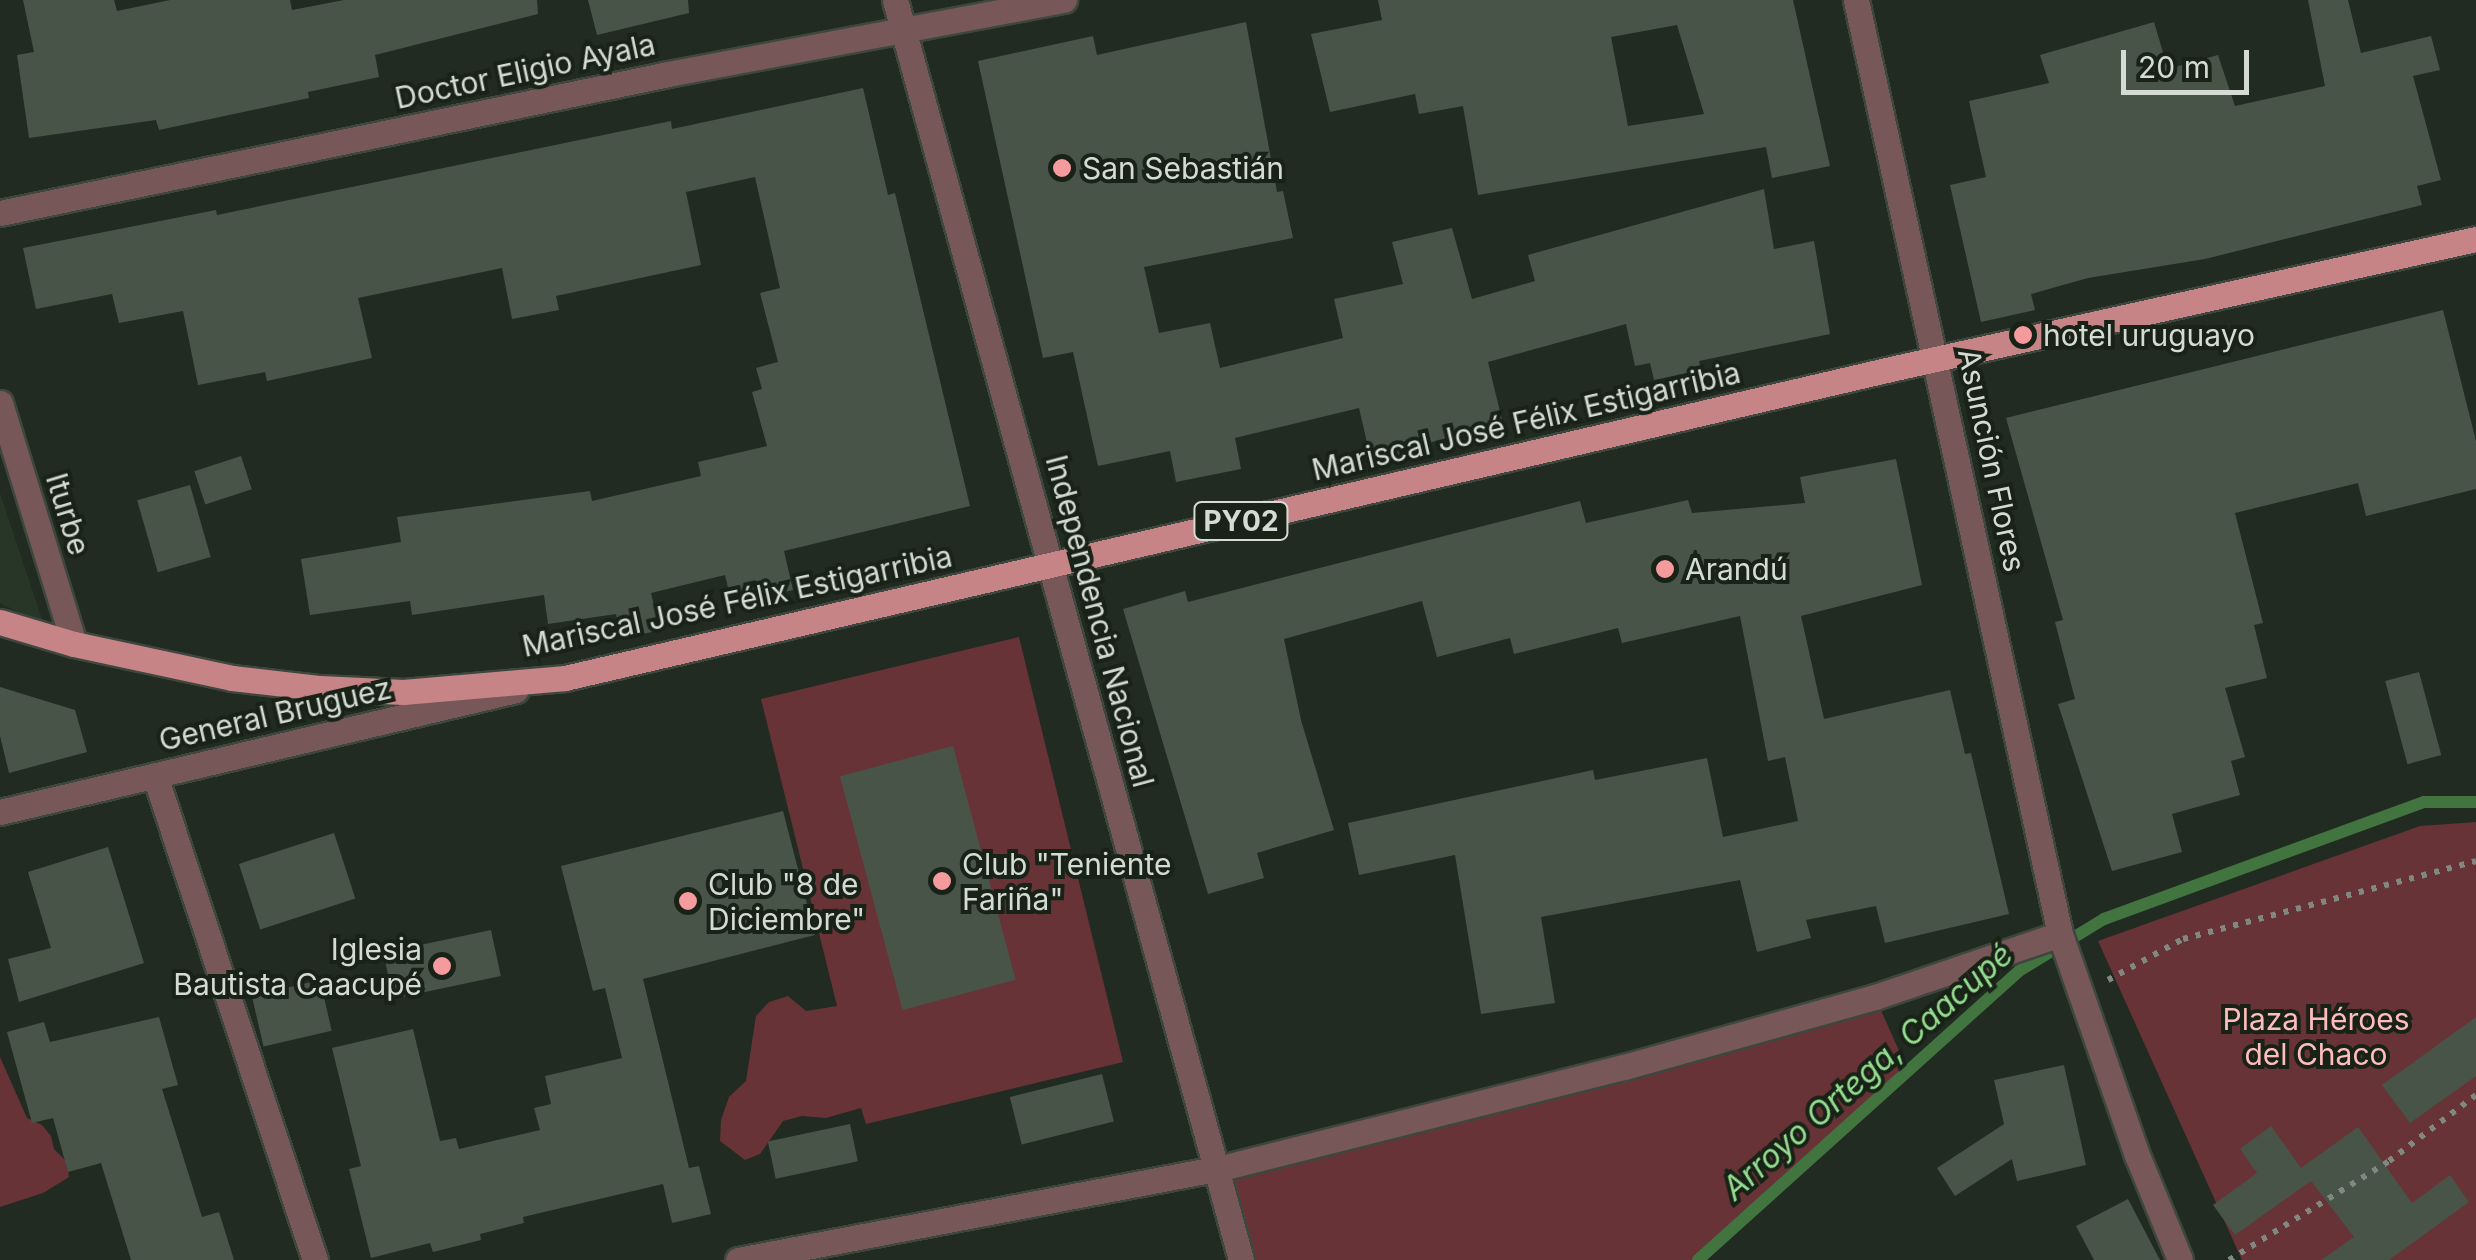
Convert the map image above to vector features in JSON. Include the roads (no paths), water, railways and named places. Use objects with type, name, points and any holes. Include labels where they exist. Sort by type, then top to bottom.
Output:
[{"type":"main road","name":"Mariscal José Félix Estigarribia","points":[[0,622],[74,644],[232,678],[320,688],[403,692],[564,678],[1937,358],[2476,239]]},
{"type":"street","name":"Independencia Nacional","points":[[896,0],[1240,1260]]},
{"type":"street","name":"Doctor Eligio Ayala","points":[[0,214],[668,74],[1064,0]]},
{"type":"street","name":"Asunción Flores","points":[[1856,0],[2061,935],[2180,1260]]},
{"type":"street","name":"Iturbe","points":[[0,403],[74,644]]},
{"type":"street","name":"General Bruguez","points":[[0,812],[564,678]]},
{"type":"street","points":[[155,776],[315,1260]]},
{"type":"street","points":[[738,1260],[1217,1169],[1624,1067],[1875,997],[2061,935]]},
{"type":"waterway","name":"Arroyo Ortega, Caacupé","points":[[1698,1260],[2019,971],[2104,919],[2424,802],[2476,802]]},
{"type":"place","name":"San Sebastián","points":[[1062,168]]},
{"type":"place","name":"hotel uruguayo","points":[[2023,335]]},
{"type":"place","name":"Arandú","points":[[1665,569]]},
{"type":"place","name":"Club \"Teniente Fariña\"","points":[[942,881]]},
{"type":"place","name":"Club \"8 de Diciembre\"","points":[[688,901]]},
{"type":"place","name":"Iglesia Bautista Caacupé","points":[[442,966]]},
{"type":"park label","name":"Plaza Héroes del Chaco","points":[[2316,1036]]}]
